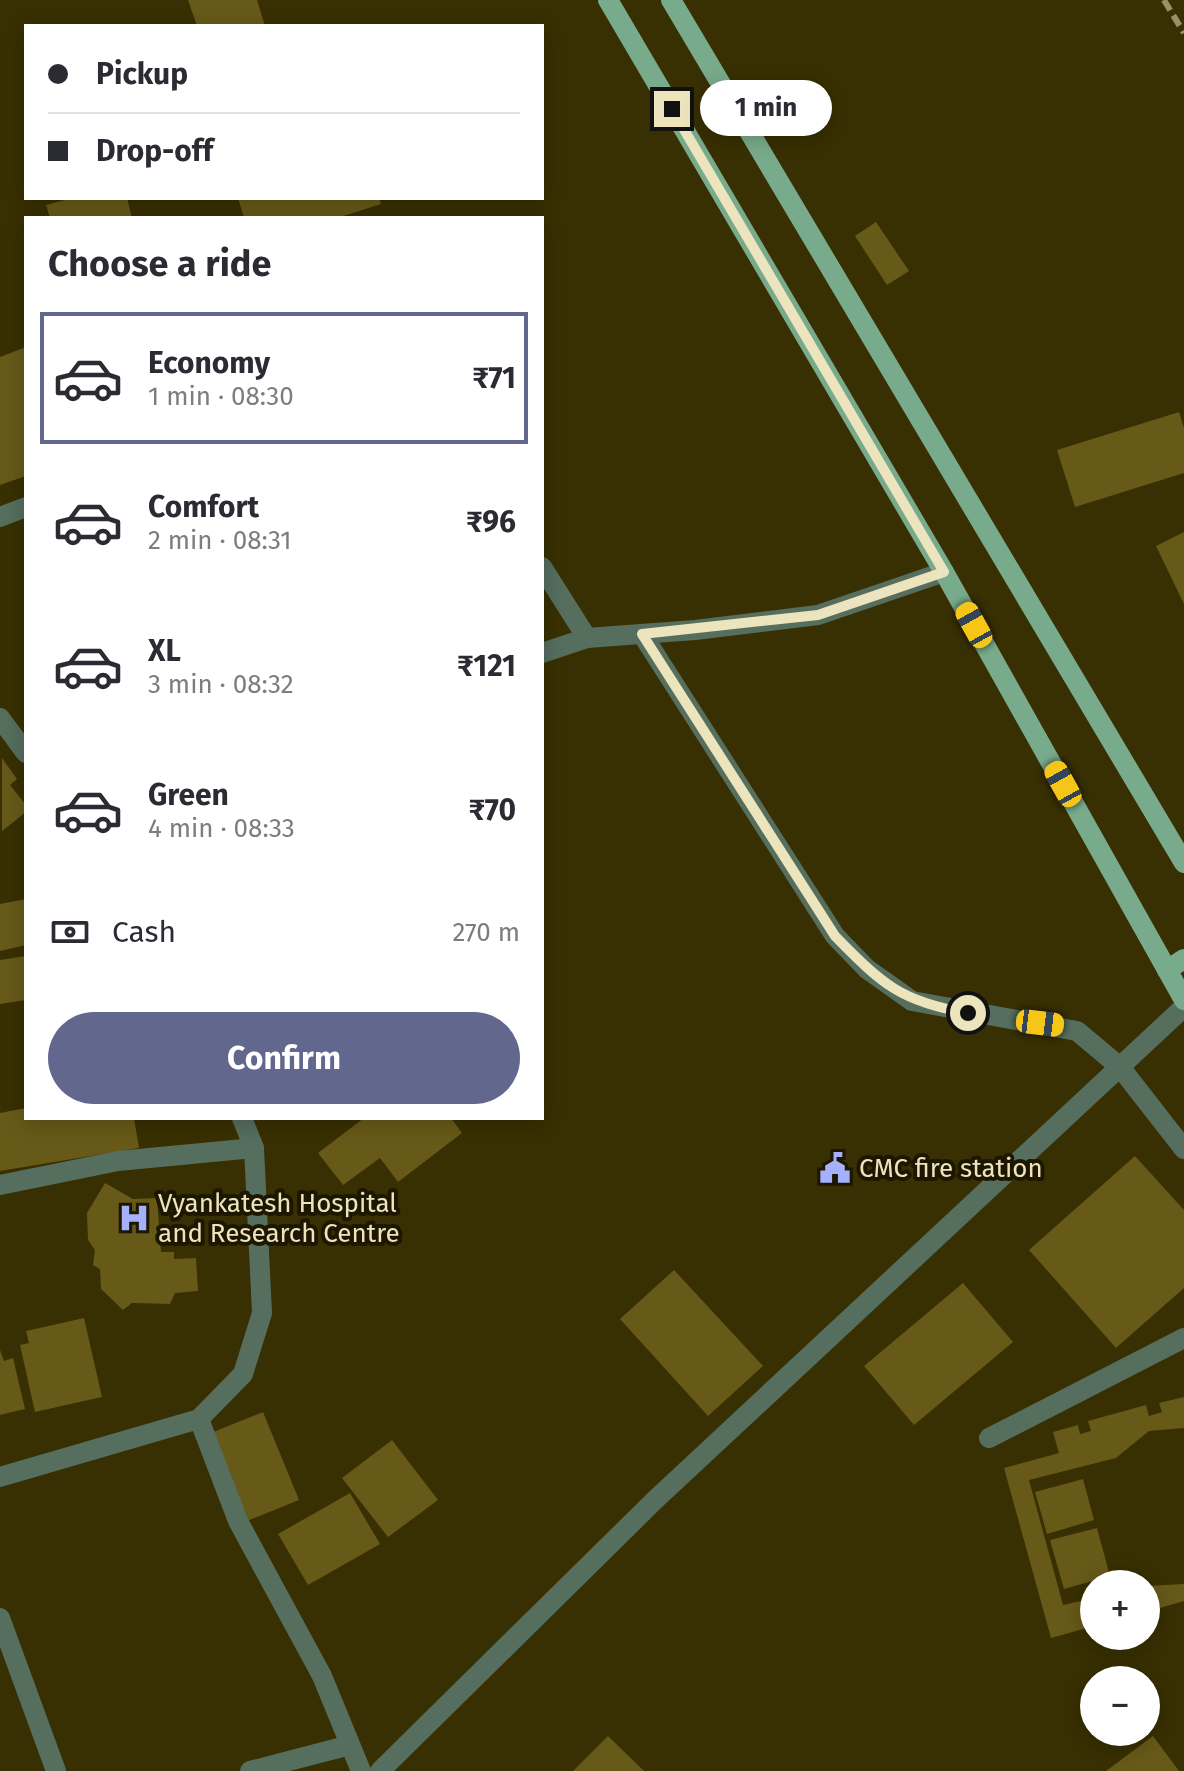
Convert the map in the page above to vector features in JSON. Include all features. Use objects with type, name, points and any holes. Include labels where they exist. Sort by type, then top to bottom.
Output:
[{"type":"main road","points":[[608,0],[1175,964],[1184,1000]]},
{"type":"main road","points":[[671,0],[1184,863]]},
{"type":"street","points":[[0,517],[24,508]]},
{"type":"street","points":[[544,570],[587,638]]},
{"type":"street","points":[[544,652],[587,638],[818,615],[944,572]]},
{"type":"street","points":[[642,634],[835,936],[867,969],[912,1001],[1077,1031],[1120,1067],[1184,1149]]},
{"type":"street","points":[[0,718],[24,750]]},
{"type":"street","points":[[380,1771],[656,1499],[1184,1007]]},
{"type":"street","points":[[0,1477],[199,1419],[243,1374],[262,1313],[254,1148],[243,1120]]},
{"type":"street","points":[[0,1185],[118,1161],[254,1148]]},
{"type":"street","points":[[989,1438],[1184,1338]]},
{"type":"street","points":[[199,1419],[238,1521],[322,1676],[361,1771]]},
{"type":"street","points":[[0,1618],[56,1771]]},
{"type":"street","points":[[250,1771],[350,1745]]},
{"type":"building","points":[[188,0],[257,0],[264,24],[196,24]]},
{"type":"building","points":[[65,200],[128,200],[132,216],[49,216],[46,205]]},
{"type":"building","points":[[239,200],[380,200],[381,204],[343,216],[243,216]]},
{"type":"building","points":[[876,222],[909,271],[887,285],[855,236]]},
{"type":"building","points":[[24,348],[24,477],[0,485],[0,357]]},
{"type":"building","points":[[1179,412],[1184,428],[1184,473],[1075,507],[1057,450]]},
{"type":"building","points":[[1184,532],[1184,604],[1156,546]]},
{"type":"building","points":[[2,758],[17,779],[10,785],[24,802],[24,814],[2,831]]},
{"type":"building","points":[[24,899],[24,945],[0,951],[0,904]]},
{"type":"building","points":[[24,956],[24,1000],[0,1004],[0,960]]},
{"type":"building","points":[[24,1108],[24,1120],[134,1120],[139,1148],[0,1171],[0,1113]]},
{"type":"building","points":[[361,1120],[452,1120],[462,1133],[398,1182],[380,1158],[343,1185],[318,1153]]},
{"type":"building","points":[[1135,1156],[1184,1210],[1184,1288],[1116,1348],[1029,1250]]},
{"type":"building","points":[[105,1183],[133,1199],[157,1198],[161,1252],[174,1252],[174,1259],[196,1258],[198,1291],[175,1293],[170,1304],[132,1303],[123,1310],[101,1289],[100,1269],[93,1265],[95,1250],[88,1240],[87,1213]]},
{"type":"building","points":[[674,1270],[763,1366],[708,1416],[620,1319]]},
{"type":"building","points":[[963,1283],[1013,1342],[914,1425],[864,1366]]},
{"type":"building","points":[[84,1318],[102,1397],[35,1412],[20,1345],[29,1343],[26,1331]]},
{"type":"building","points":[[0,1350],[4,1361],[13,1358],[25,1409],[0,1415]]},
{"type":"building","points":[[1184,1397],[1184,1428],[1149,1431],[1116,1458],[1029,1480],[1063,1605],[1080,1601],[1080,1630],[1051,1638],[1004,1468],[1059,1453],[1053,1432],[1078,1425],[1080,1434],[1091,1431],[1088,1421],[1146,1405],[1149,1416],[1162,1412],[1159,1403]]},
{"type":"building","points":[[263,1412],[299,1500],[242,1523],[206,1435]]},
{"type":"building","points":[[392,1440],[438,1500],[388,1537],[342,1478]]},
{"type":"building","points":[[1083,1479],[1094,1520],[1047,1534],[1035,1492]]},
{"type":"building","points":[[350,1493],[380,1544],[308,1585],[278,1534]]},
{"type":"building","points":[[1097,1528],[1108,1570],[1080,1570],[1080,1584],[1064,1589],[1050,1540]]},
{"type":"building","points":[[1184,1584],[1184,1601],[1160,1608],[1160,1585]]},
{"type":"building","points":[[608,1736],[644,1771],[573,1771]]},
{"type":"building","points":[[1160,1745],[1179,1771],[1106,1771],[1140,1746]]},
{"type":"railway","points":[[1164,0],[1184,33]]},
{"type":"place","name":"CMC fire station","points":[[835,1168]]},
{"type":"place","name":"Vyankatesh Hospital and Research Centre","points":[[134,1218]]},
{"type":"route","points":[[672,109],[944,572],[818,615],[642,634],[835,936],[867,969],[912,1001],[968,1013]]}]
